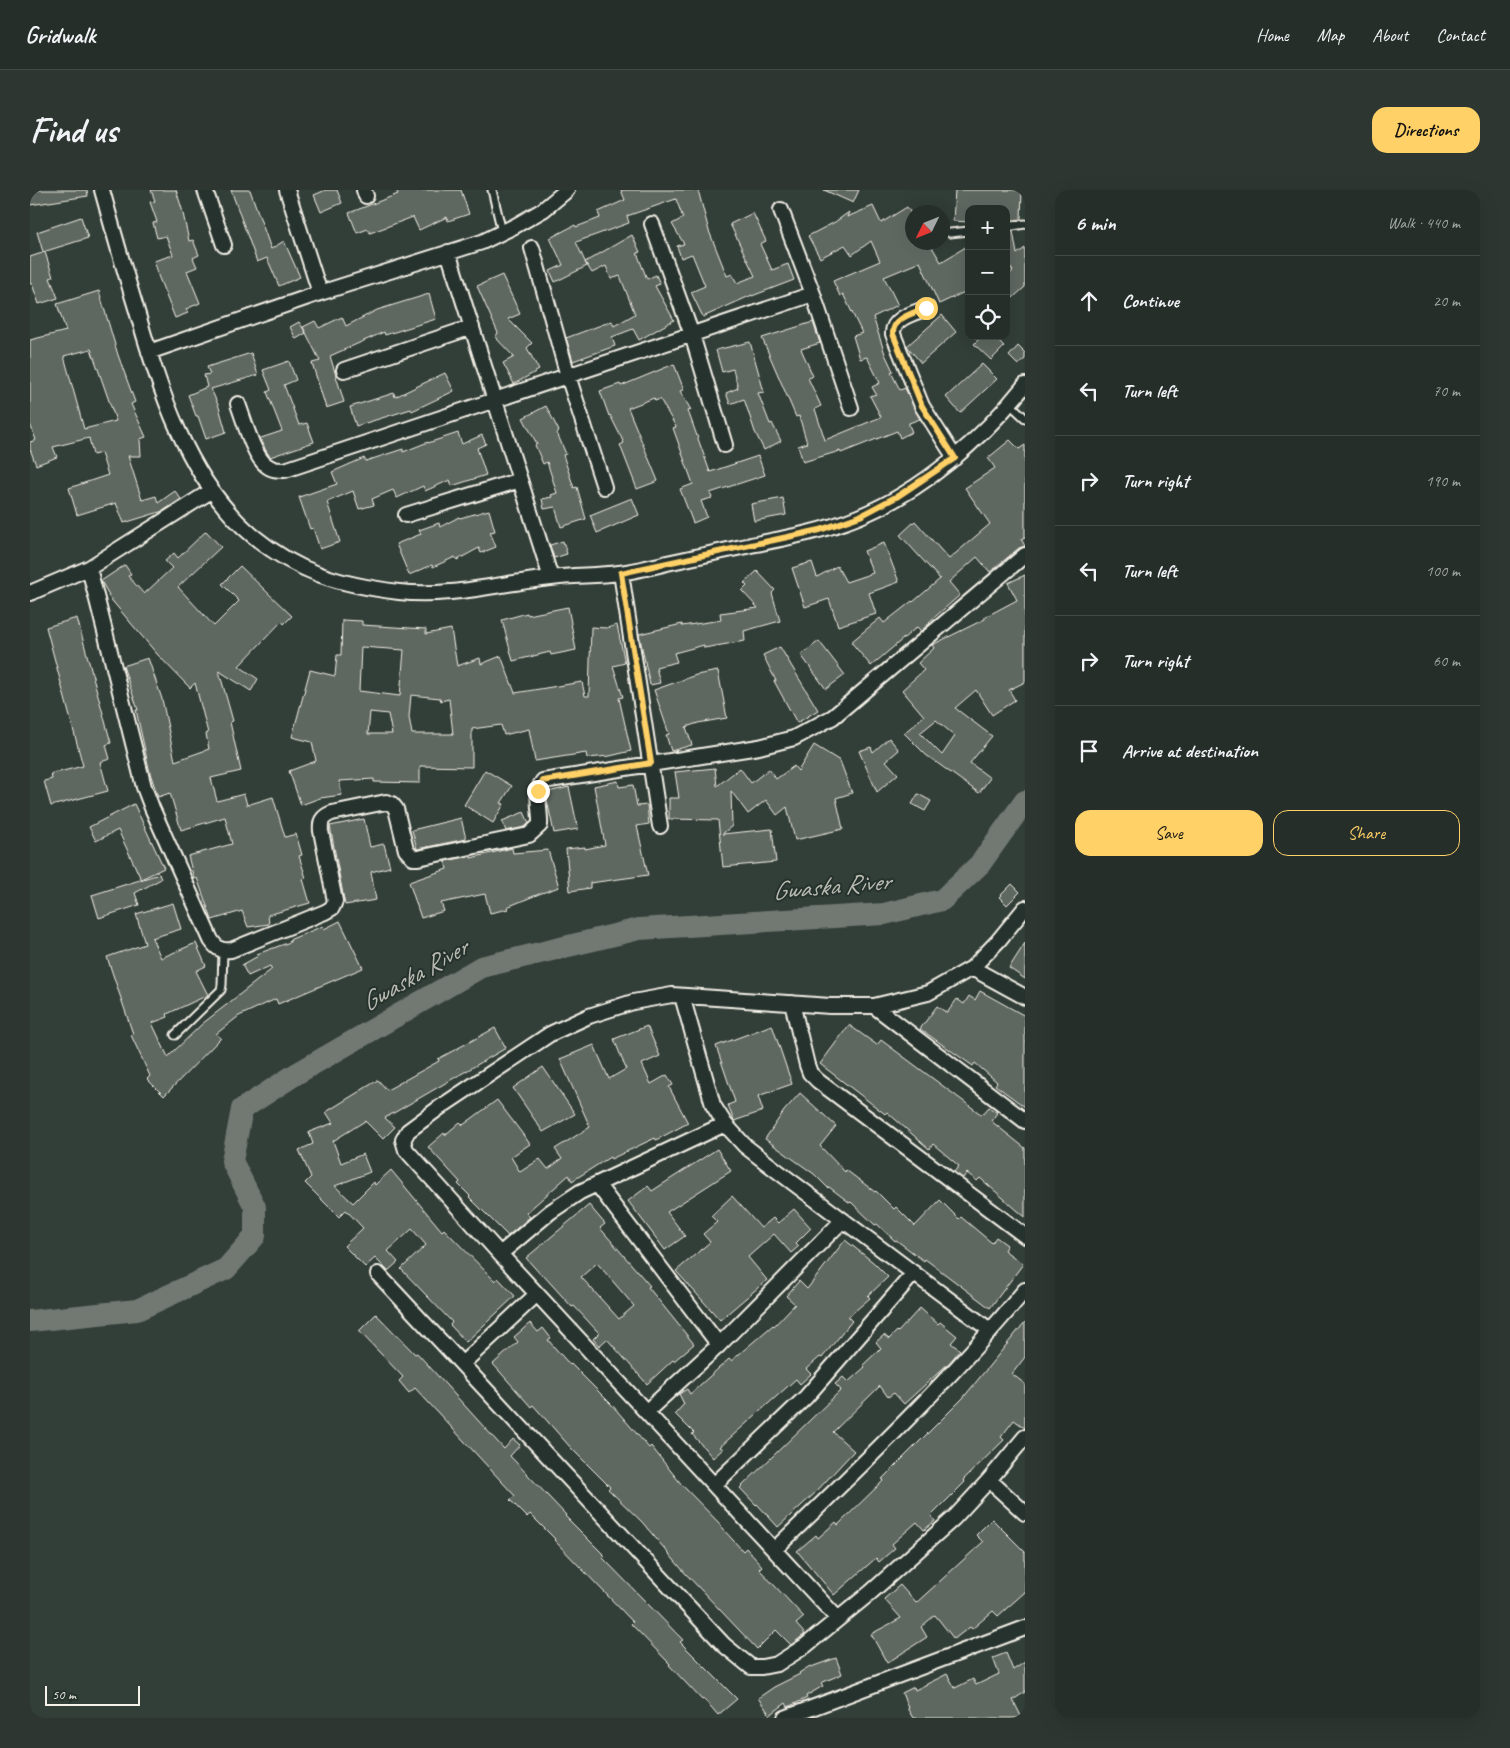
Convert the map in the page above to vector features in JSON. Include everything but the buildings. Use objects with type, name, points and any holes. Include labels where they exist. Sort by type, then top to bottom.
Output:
[{"type":"street","points":[[102,190],[148,352],[184,442],[211,491],[249,532],[275,553],[307,570],[336,581],[401,592],[436,594],[551,578],[621,573],[820,530],[860,516],[891,500],[955,458],[1010,404],[1025,385]]},
{"type":"street","points":[[205,190],[224,245]]},
{"type":"street","points":[[287,190],[320,293]]},
{"type":"street","points":[[148,352],[320,293],[482,242],[543,210],[568,190]]},
{"type":"street","points":[[781,210],[813,294],[851,408]]},
{"type":"street","points":[[652,224],[692,335],[725,446]]},
{"type":"street","points":[[532,248],[568,376],[604,487]]},
{"type":"street","points":[[448,252],[551,578]]},
{"type":"street","points":[[238,404],[258,458],[266,466],[274,470],[285,470],[813,294]]},
{"type":"street","points":[[926,308],[896,322],[892,328],[893,334],[922,406],[955,458]]},
{"type":"street","points":[[344,370],[472,327]]},
{"type":"street","points":[[406,515],[520,480]]},
{"type":"street","points":[[30,593],[89,568],[211,491]]},
{"type":"street","points":[[89,568],[144,787],[211,940],[216,948],[223,951],[231,950],[332,908],[335,901],[320,822],[324,816],[386,802],[392,804],[396,809],[406,850],[413,858],[418,858],[529,835],[540,825],[538,791],[543,781],[768,745],[794,738],[833,718],[1025,554]]},
{"type":"street","points":[[621,573],[660,826]]},
{"type":"street","points":[[838,1619],[500,1254],[406,1150],[404,1140],[408,1131],[439,1108],[550,1034],[589,1016],[633,1002],[672,996],[874,1006],[928,993],[972,968],[998,941],[1025,908]]},
{"type":"street","points":[[972,968],[1025,997]]},
{"type":"street","points":[[682,996],[713,1105],[725,1124],[745,1146],[991,1331]]},
{"type":"street","points":[[792,1003],[810,1073],[818,1081],[1025,1236]]},
{"type":"street","points":[[874,1006],[1025,1121]]},
{"type":"street","points":[[500,1254],[550,1212],[580,1192],[725,1124]]},
{"type":"street","points":[[597,1184],[719,1345]]},
{"type":"street","points":[[646,1412],[719,1345],[843,1220]]},
{"type":"street","points":[[714,1485],[806,1397],[914,1273]]},
{"type":"street","points":[[378,1274],[724,1645],[751,1667],[777,1664],[805,1646],[870,1593],[954,1518],[1025,1437]]},
{"type":"street","points":[[774,1550],[914,1415],[991,1331],[1025,1290]]},
{"type":"street","points":[[462,1364],[537,1294]]},
{"type":"street","points":[[989,1480],[1025,1513]]},
{"type":"street","points":[[785,1718],[1025,1628]]},
{"type":"lane","points":[[492,190],[502,232]]},
{"type":"lane","points":[[1010,226],[1025,224]]},
{"type":"lane","points":[[950,233],[965,231]]},
{"type":"lane","points":[[1010,404],[1025,418]]},
{"type":"lane","points":[[175,1035],[221,990],[223,951]]},
{"type":"waterway","name":"Gwaska River","points":[[30,1321],[137,1310],[226,1269],[255,1236],[255,1207],[232,1161],[242,1109],[296,1074],[481,967],[639,929],[884,914],[942,900],[980,864],[1025,801]]},
{"type":"route","points":[[538,791],[543,781],[651,763],[621,573],[820,530],[860,516],[898,496],[955,458],[922,406],[893,334],[892,328],[896,322],[926,308]]}]
